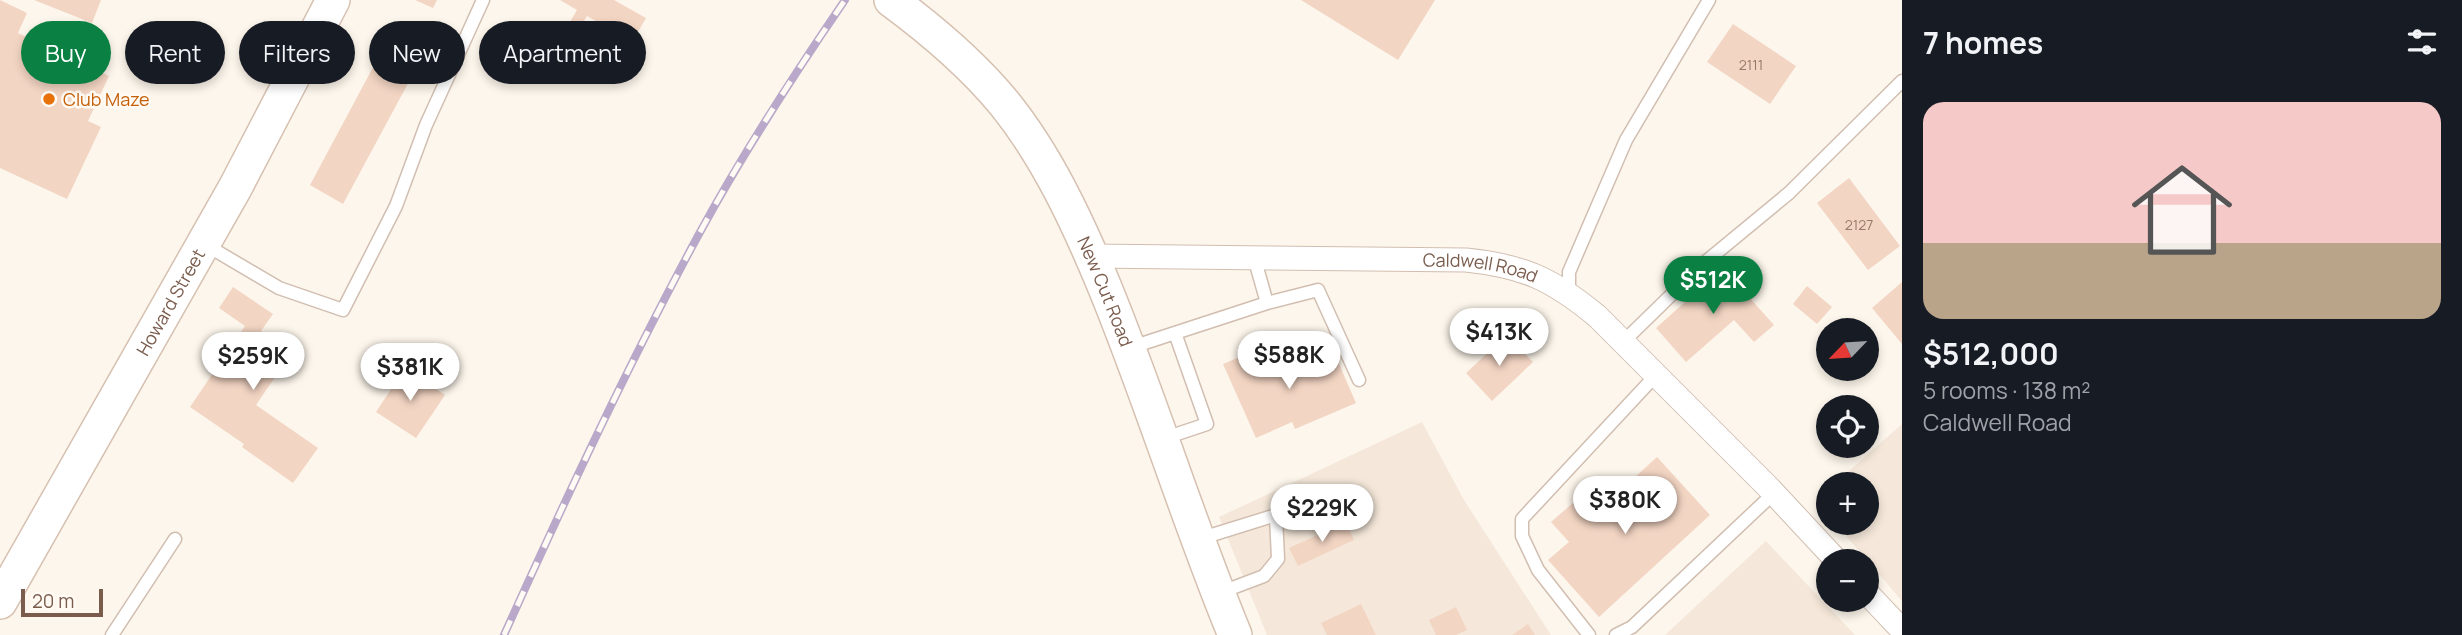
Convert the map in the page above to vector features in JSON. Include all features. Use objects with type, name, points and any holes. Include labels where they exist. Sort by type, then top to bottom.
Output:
[{"type":"main road","name":"Howard Street","points":[[0,602],[278,108],[333,0]]},
{"type":"main road","name":"New Cut Road","points":[[891,0],[951,47],[1005,104],[1035,147],[1091,256],[1129,348],[1235,635]]},
{"type":"street","name":"Caldwell Road","points":[[1091,256],[1478,261],[1502,264],[1537,275],[1569,293],[1597,316],[1774,493],[1826,549]]},
{"type":"street","points":[[1879,606],[1902,630]]},
{"type":"lane","points":[[203,243],[279,288],[344,310],[396,206],[426,125],[483,0]]},
{"type":"lane","points":[[1569,293],[1569,272],[1626,140],[1709,0]]},
{"type":"lane","points":[[1623,342],[1703,264],[1789,193],[1902,82]]},
{"type":"lane","points":[[1254,257],[1268,303]]},
{"type":"lane","points":[[1129,348],[1268,303],[1318,290],[1359,380]]},
{"type":"lane","points":[[1162,439],[1207,424],[1175,333]]},
{"type":"lane","points":[[1588,635],[1538,570],[1522,536],[1522,519],[1656,374]]},
{"type":"lane","points":[[1616,635],[1632,627],[1774,493]]},
{"type":"lane","points":[[1199,539],[1276,515],[1354,498]]},
{"type":"lane","points":[[1219,593],[1264,576],[1278,559],[1276,515]]},
{"type":"lane","points":[[112,635],[175,539]]},
{"type":"shaded area","points":[[1422,422],[1464,500],[1551,635],[1267,635],[1219,517]]},
{"type":"shaded area","points":[[1902,424],[1902,601],[1879,574],[1879,549],[1857,549],[1845,535],[1879,535],[1879,472],[1848,472],[1864,458],[1879,458],[1879,444]]},
{"type":"shaded area","points":[[1766,541],[1816,594],[1816,612],[1833,612],[1855,635],[1665,635]]},
{"type":"building","name":"Club Maze","points":[[0,0],[27,13],[21,21],[18,33],[21,34],[21,84],[105,84],[88,121],[101,127],[67,199],[0,168]]},
{"type":"building","points":[[34,0],[101,0],[93,21]]},
{"type":"building","points":[[415,0],[437,0],[433,8]]},
{"type":"building","points":[[560,0],[614,0],[646,18],[644,21],[596,21],[587,16],[584,21],[571,21],[577,10]]},
{"type":"building","points":[[1301,0],[1435,0],[1398,60]]},
{"type":"building","points":[[1733,24],[1796,66],[1770,104],[1707,62]]},
{"type":"building","points":[[369,75],[369,84],[408,84],[343,204],[310,185]]},
{"type":"building","points":[[1849,178],[1900,246],[1868,270],[1817,203]]},
{"type":"building","points":[[1723,268],[1774,325],[1754,342],[1734,320],[1686,362],[1656,328]]},
{"type":"building","points":[[1902,282],[1902,344],[1872,308]]},
{"type":"building","points":[[1807,286],[1832,307],[1822,318],[1816,318],[1816,323],[1793,304]]},
{"type":"building","points":[[233,287],[273,314],[261,331],[292,352],[256,405],[318,448],[293,483],[242,447],[244,444],[190,407],[245,326],[219,308]]},
{"type":"building","points":[[1507,335],[1533,362],[1492,401],[1466,373]]},
{"type":"building","points":[[1332,348],[1356,403],[1295,429],[1292,422],[1256,438],[1223,364],[1256,350],[1267,376]]},
{"type":"building","points":[[405,368],[445,395],[416,438],[376,412]]},
{"type":"building","points":[[1657,457],[1710,515],[1599,617],[1548,560],[1569,542],[1551,522],[1574,502],[1589,519]]},
{"type":"building","points":[[1346,522],[1354,540],[1298,566],[1289,548]]},
{"type":"building","points":[[1361,604],[1376,635],[1327,635],[1321,623]]},
{"type":"building","points":[[1456,607],[1467,630],[1456,635],[1436,635],[1429,620]]},
{"type":"building","points":[[1528,624],[1535,635],[1512,635]]},
{"type":"railway","points":[[504,635],[598,433],[699,234],[769,115],[845,0]]},
{"type":"place","name":"Club Maze","points":[[49,99]]}]
